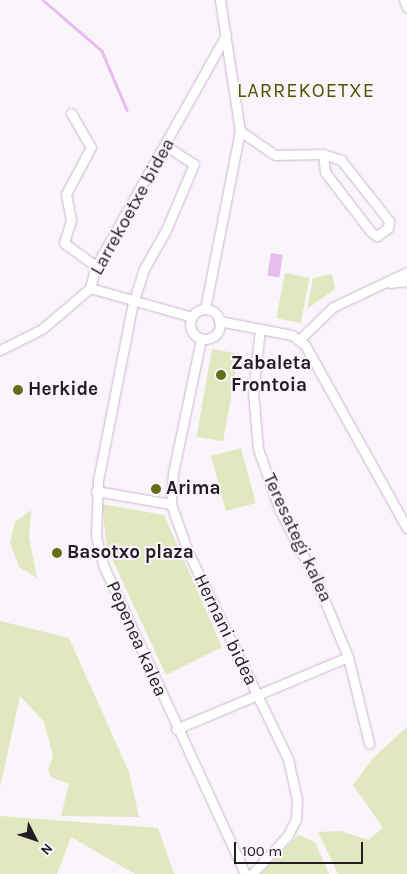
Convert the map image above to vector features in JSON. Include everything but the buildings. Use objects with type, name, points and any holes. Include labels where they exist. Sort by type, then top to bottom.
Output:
[{"type":"street","points":[[220,0],[240,131],[205,309],[192,317],[191,330],[202,339],[214,336],[220,321]]},
{"type":"street","points":[[404,0],[407,7]]},
{"type":"street","name":"Larrekoetxe bidea","points":[[192,317],[133,302],[90,288],[96,266],[166,146],[218,43],[226,35]]},
{"type":"street","points":[[71,113],[91,147],[66,194],[71,220],[64,243],[96,266]]},
{"type":"street","points":[[240,131],[275,155],[323,154],[347,167],[389,221],[388,228],[377,236],[372,232],[325,172],[323,154]]},
{"type":"street","name":"Pepenea kalea","points":[[166,146],[194,164],[166,230],[144,269],[133,302],[96,491],[94,521],[99,552],[176,729],[245,874]]},
{"type":"street","points":[[300,339],[333,306],[407,272]]},
{"type":"street","points":[[382,284],[407,281]]},
{"type":"street","points":[[0,350],[42,329],[90,288]]},
{"type":"street","points":[[205,309],[220,321],[300,339],[407,528]]},
{"type":"street","name":"Teresategi kalea","points":[[260,329],[254,384],[258,449],[280,511],[316,580],[348,657],[369,743]]},
{"type":"street","name":"Hernani bidea","points":[[202,339],[182,426],[171,504],[188,552],[288,759],[297,800],[296,819],[288,835],[252,874]]},
{"type":"street","points":[[96,491],[171,504]]},
{"type":"street","points":[[176,729],[255,693],[348,657]]},
{"type":"green space","points":[[285,273],[310,278],[301,323],[276,318]]},
{"type":"green space","points":[[332,274],[335,289],[307,309],[313,278]]},
{"type":"green space","points":[[212,349],[239,354],[223,441],[197,437]]},
{"type":"green space","points":[[241,448],[256,503],[226,511],[211,456]]},
{"type":"green space","points":[[102,504],[164,515],[222,647],[166,675],[107,548]]},
{"type":"green space","points":[[31,510],[29,537],[37,578],[19,567],[10,543],[15,522]]},
{"type":"green space","points":[[0,621],[69,638],[129,772],[139,817],[61,816],[69,784],[51,777],[48,770],[53,756],[44,722],[20,696],[0,788]]},
{"type":"green space","points":[[407,727],[407,874],[338,874],[318,832],[341,831],[368,840],[383,828],[353,785],[373,758]]},
{"type":"green space","points":[[0,816],[158,828],[174,874],[135,874],[71,837],[57,874],[0,874]]},
{"type":"green space","points":[[298,835],[315,842],[329,874],[261,874]]},
{"type":"shaded area","points":[[271,253],[283,255],[279,278],[267,276]]},
{"type":"waterway","points":[[43,0],[102,51],[127,110]]},
{"type":"place","name":"Zabaleta Frontoia","points":[[221,375]]},
{"type":"place","name":"Herkide","points":[[18,390]]},
{"type":"place","name":"Arima","points":[[156,489]]},
{"type":"place","name":"Basotxo plaza","points":[[57,553]]},
{"type":"district","name":"LARREKOETXE","points":[[306,90]]}]
